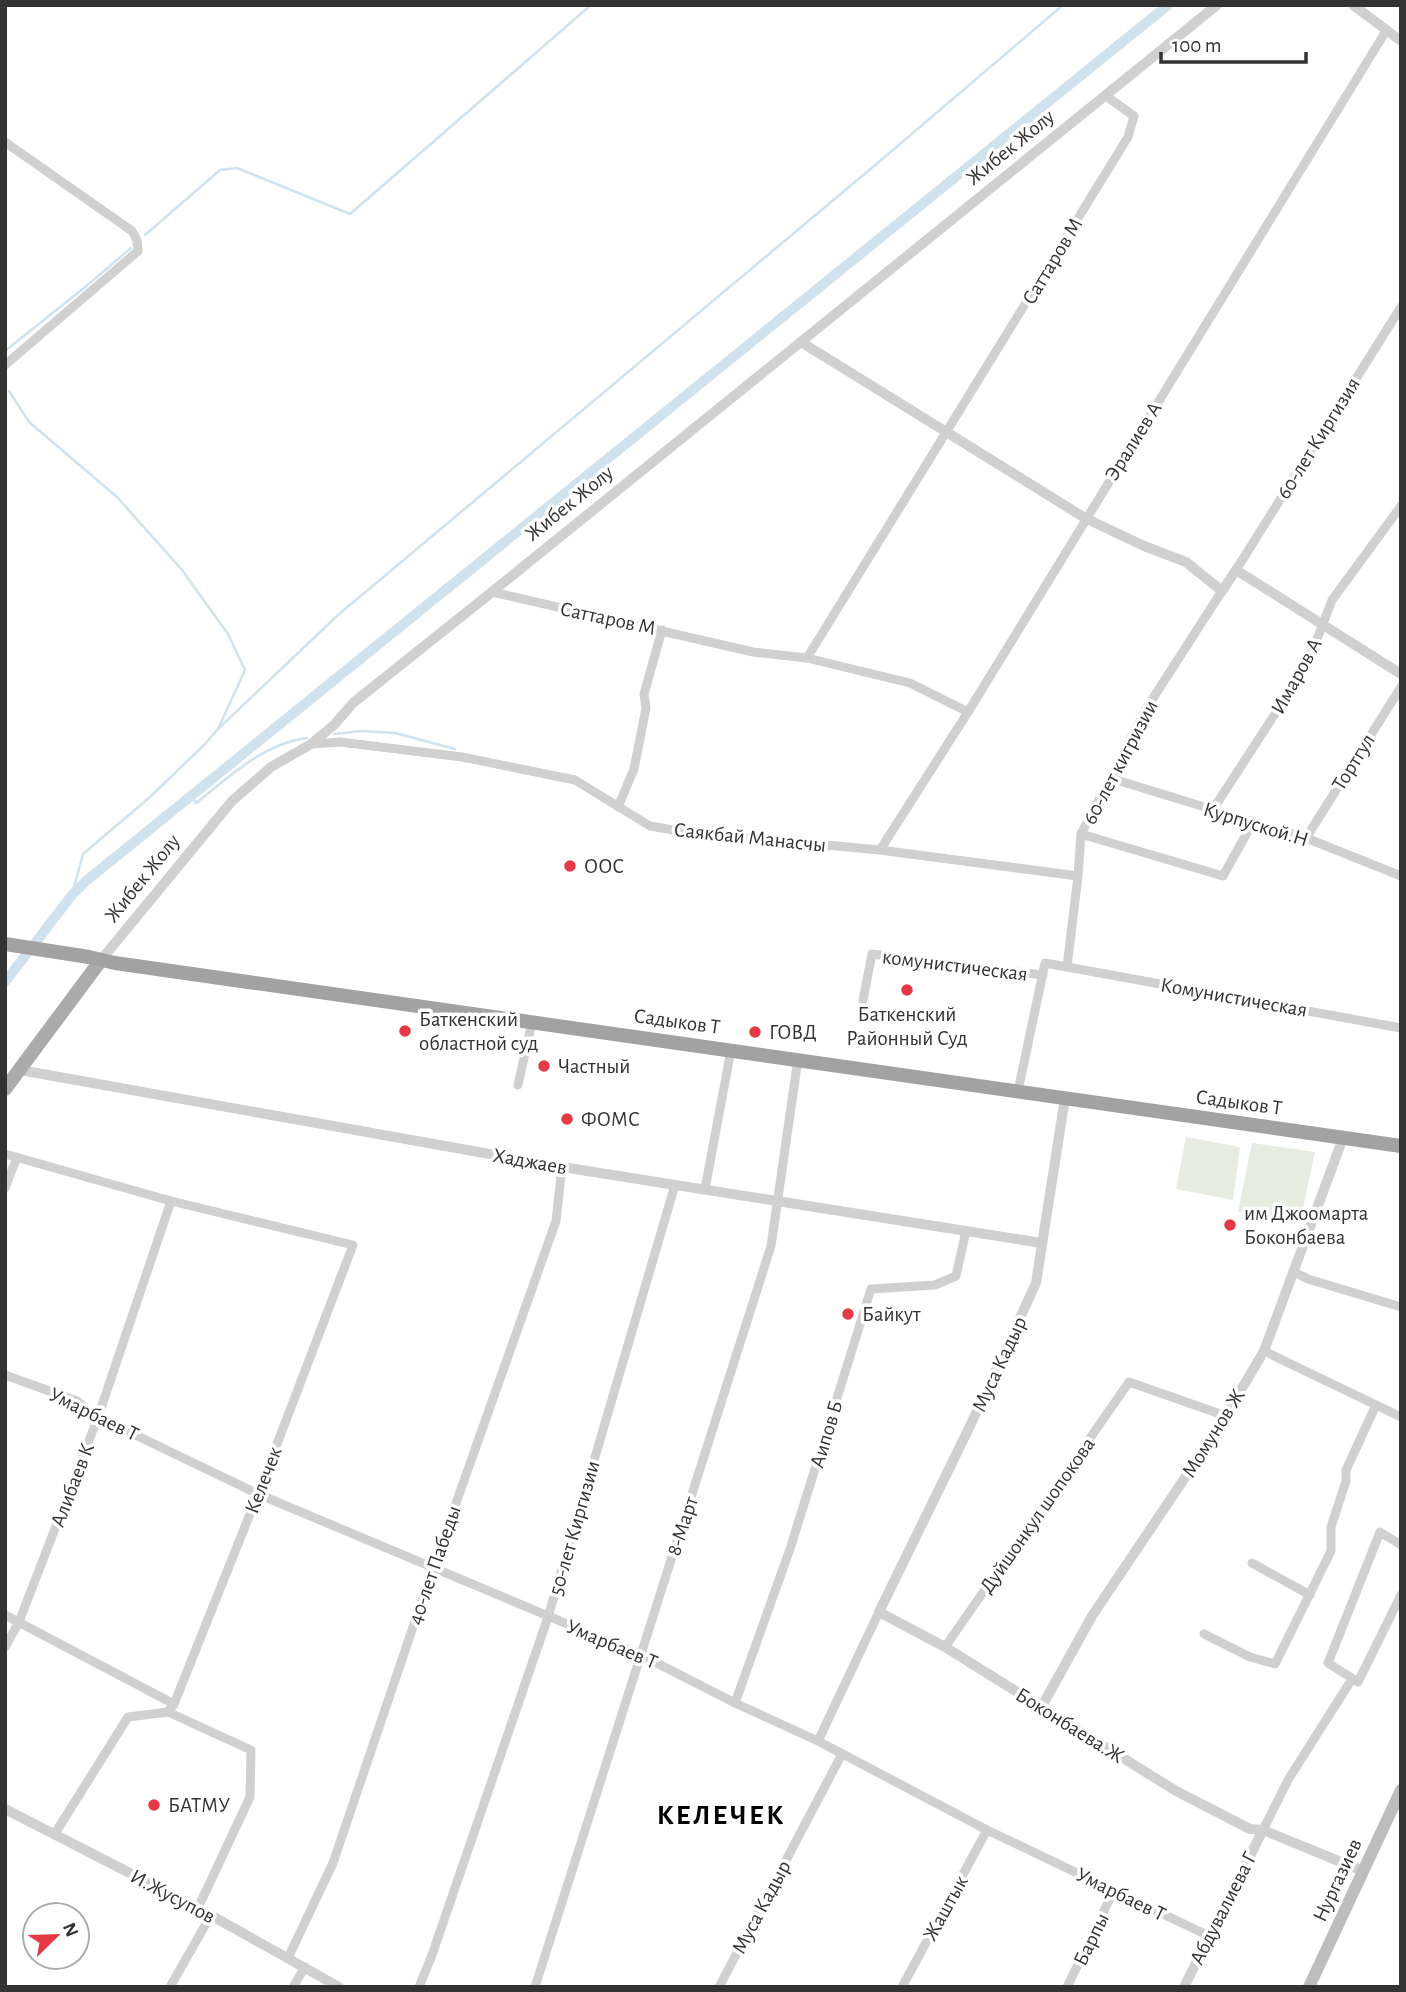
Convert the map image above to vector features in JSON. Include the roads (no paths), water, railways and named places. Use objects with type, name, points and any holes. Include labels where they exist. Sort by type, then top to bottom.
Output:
[{"type":"highway","name":"Садыков Т","points":[[5,944],[108,962],[1401,1146]]},
{"type":"main road","name":"Жибек Жолу","points":[[5,1089],[108,962]]},
{"type":"main road","name":"Нургазиев","points":[[1311,1986],[1363,1871],[1396,1811],[1401,1790]]},
{"type":"street","name":"Жибек Жолу","points":[[108,962],[232,801],[271,767],[311,744],[353,703],[1217,5]]},
{"type":"street","points":[[1353,5],[1401,41]]},
{"type":"street","name":"Эралиев А","points":[[880,850],[968,712],[1386,31]]},
{"type":"street","name":"Саттаров М","points":[[807,658],[1128,137],[1135,116],[1106,96]]},
{"type":"street","points":[[5,142],[132,231],[138,240],[138,251],[5,365]]},
{"type":"street","name":"60-лет Киргизия","points":[[1236,570],[1401,307]]},
{"type":"street","points":[[801,342],[1085,519],[1186,562],[1222,591],[1236,570],[1401,674]]},
{"type":"street","name":"Имаров А","points":[[1212,811],[1308,663],[1332,600],[1401,506]]},
{"type":"street","name":"60-лет кигризии","points":[[1067,967],[1081,834],[1146,709],[1222,591]]},
{"type":"street","name":"Саттаров М","points":[[492,592],[753,652],[807,658],[910,683],[968,712]]},
{"type":"street","points":[[618,807],[634,769],[646,708],[644,694],[662,630]]},
{"type":"street","name":"Тортгул","points":[[1306,838],[1401,687]]},
{"type":"street","name":"Саякбай Манасчы","points":[[311,744],[340,742],[462,757],[575,780],[650,826],[685,832],[880,850],[1078,876]]},
{"type":"street","name":"Курпуской.Н","points":[[1110,778],[1306,838],[1401,876]]},
{"type":"street","points":[[1081,834],[1223,876],[1253,822]]},
{"type":"street","name":"комунистическая","points":[[863,1000],[872,954],[1042,975]]},
{"type":"street","points":[[1018,1091],[1045,963],[1067,967]]},
{"type":"street","name":"Комунистическая","points":[[1067,967],[1401,1028]]},
{"type":"street","points":[[518,1085],[532,1022]]},
{"type":"street","points":[[705,1189],[731,1050]]},
{"type":"street","name":"8-Март","points":[[535,1987],[771,1246],[798,1059]]},
{"type":"street","name":"Хаджаев","points":[[20,1070],[562,1167],[1042,1243]]},
{"type":"street","name":"Муса Кадыр","points":[[879,1612],[1036,1283],[1065,1098]]},
{"type":"street","name":"Момунов Ж","points":[[1041,1708],[1092,1616],[1226,1416],[1264,1351],[1343,1138]]},
{"type":"street","points":[[5,1154],[171,1201]]},
{"type":"street","points":[[5,1188],[17,1157]]},
{"type":"street","name":"40-лет Пабеды","points":[[288,1958],[332,1863],[556,1221],[562,1167]]},
{"type":"street","name":"50-лет Киргизии","points":[[419,1987],[548,1617],[675,1185]]},
{"type":"street","name":"Келечек","points":[[168,1712],[174,1704],[258,1494],[353,1245],[171,1201]]},
{"type":"street","name":"Алибаев К","points":[[5,1647],[19,1622],[98,1417],[171,1201]]},
{"type":"street","name":"Аипов Б","points":[[735,1703],[790,1549],[871,1289],[935,1285],[956,1276],[966,1231]]},
{"type":"street","points":[[1294,1272],[1308,1279],[1401,1307]]},
{"type":"street","points":[[1264,1351],[1401,1417]]},
{"type":"street","name":"Умарбаев Т","points":[[5,1376],[77,1401],[98,1417],[258,1494],[641,1655],[818,1741],[987,1830],[1209,1936]]},
{"type":"street","name":"Дуйшонкул шопокова","points":[[945,1647],[1129,1382],[1226,1416]]},
{"type":"street","points":[[1204,1634],[1250,1657],[1276,1664],[1331,1551],[1331,1527],[1346,1481],[1346,1470],[1376,1405]]},
{"type":"street","points":[[1401,1545],[1380,1532],[1328,1663],[1358,1682],[1401,1595]]},
{"type":"street","points":[[1252,1563],[1310,1595]]},
{"type":"street","points":[[818,1741],[879,1612]]},
{"type":"street","name":"Боконбаева.Ж","points":[[879,1612],[945,1647],[1176,1791],[1250,1829],[1263,1830],[1363,1871]]},
{"type":"street","points":[[5,1615],[174,1704]]},
{"type":"street","points":[[1263,1830],[1288,1780],[1352,1679]]},
{"type":"street","points":[[54,1835],[128,1717],[168,1712],[251,1750],[250,1797],[198,1908]]},
{"type":"street","name":"Муса Кадыр","points":[[719,1987],[842,1754]]},
{"type":"street","name":"И.Жусупов","points":[[5,1809],[198,1908],[339,1987]]},
{"type":"street","name":"Жаштык","points":[[902,1987],[987,1830]]},
{"type":"street","name":"Абдувалиева Г","points":[[1184,1987],[1263,1830]]},
{"type":"street","name":"Барпы","points":[[1067,1987],[1114,1891]]},
{"type":"street","points":[[170,1987],[211,1915]]},
{"type":"street","points":[[293,1987],[305,1966]]},
{"type":"waterway","points":[[145,235],[220,170],[237,168],[350,214],[591,5]]},
{"type":"waterway","points":[[218,729],[338,615],[1063,5]]},
{"type":"waterway","points":[[5,982],[72,895],[86,881],[1168,5]]},
{"type":"waterway","points":[[5,351],[131,248]]},
{"type":"waterway","points":[[9,391],[29,422],[117,497],[182,570],[228,634],[245,670],[218,729],[205,744],[150,797],[83,854],[72,895]]},
{"type":"waterway","points":[[334,734],[361,731],[395,733],[455,749]]},
{"type":"waterway","points":[[191,796],[196,803],[234,772],[262,754],[291,741],[307,738]]},
{"type":"place","name":"ООС","points":[[570,866]]},
{"type":"place","name":"Баткенский Районный Суд","points":[[907,990]]},
{"type":"place","name":"Баткенский областной суд","points":[[405,1031]]},
{"type":"place","name":"ГОВД","points":[[755,1032]]},
{"type":"place","name":"Частный","points":[[544,1066]]},
{"type":"place","name":"ФОМС","points":[[567,1119]]},
{"type":"place","name":"им Джоомарта Боконбаева","points":[[1230,1225]]},
{"type":"place","name":"Байкут","points":[[848,1314]]},
{"type":"place","name":"БАТМУ","points":[[154,1805]]},
{"type":"district","name":"КЕЛЕЧЕК","points":[[721,1814]]}]
